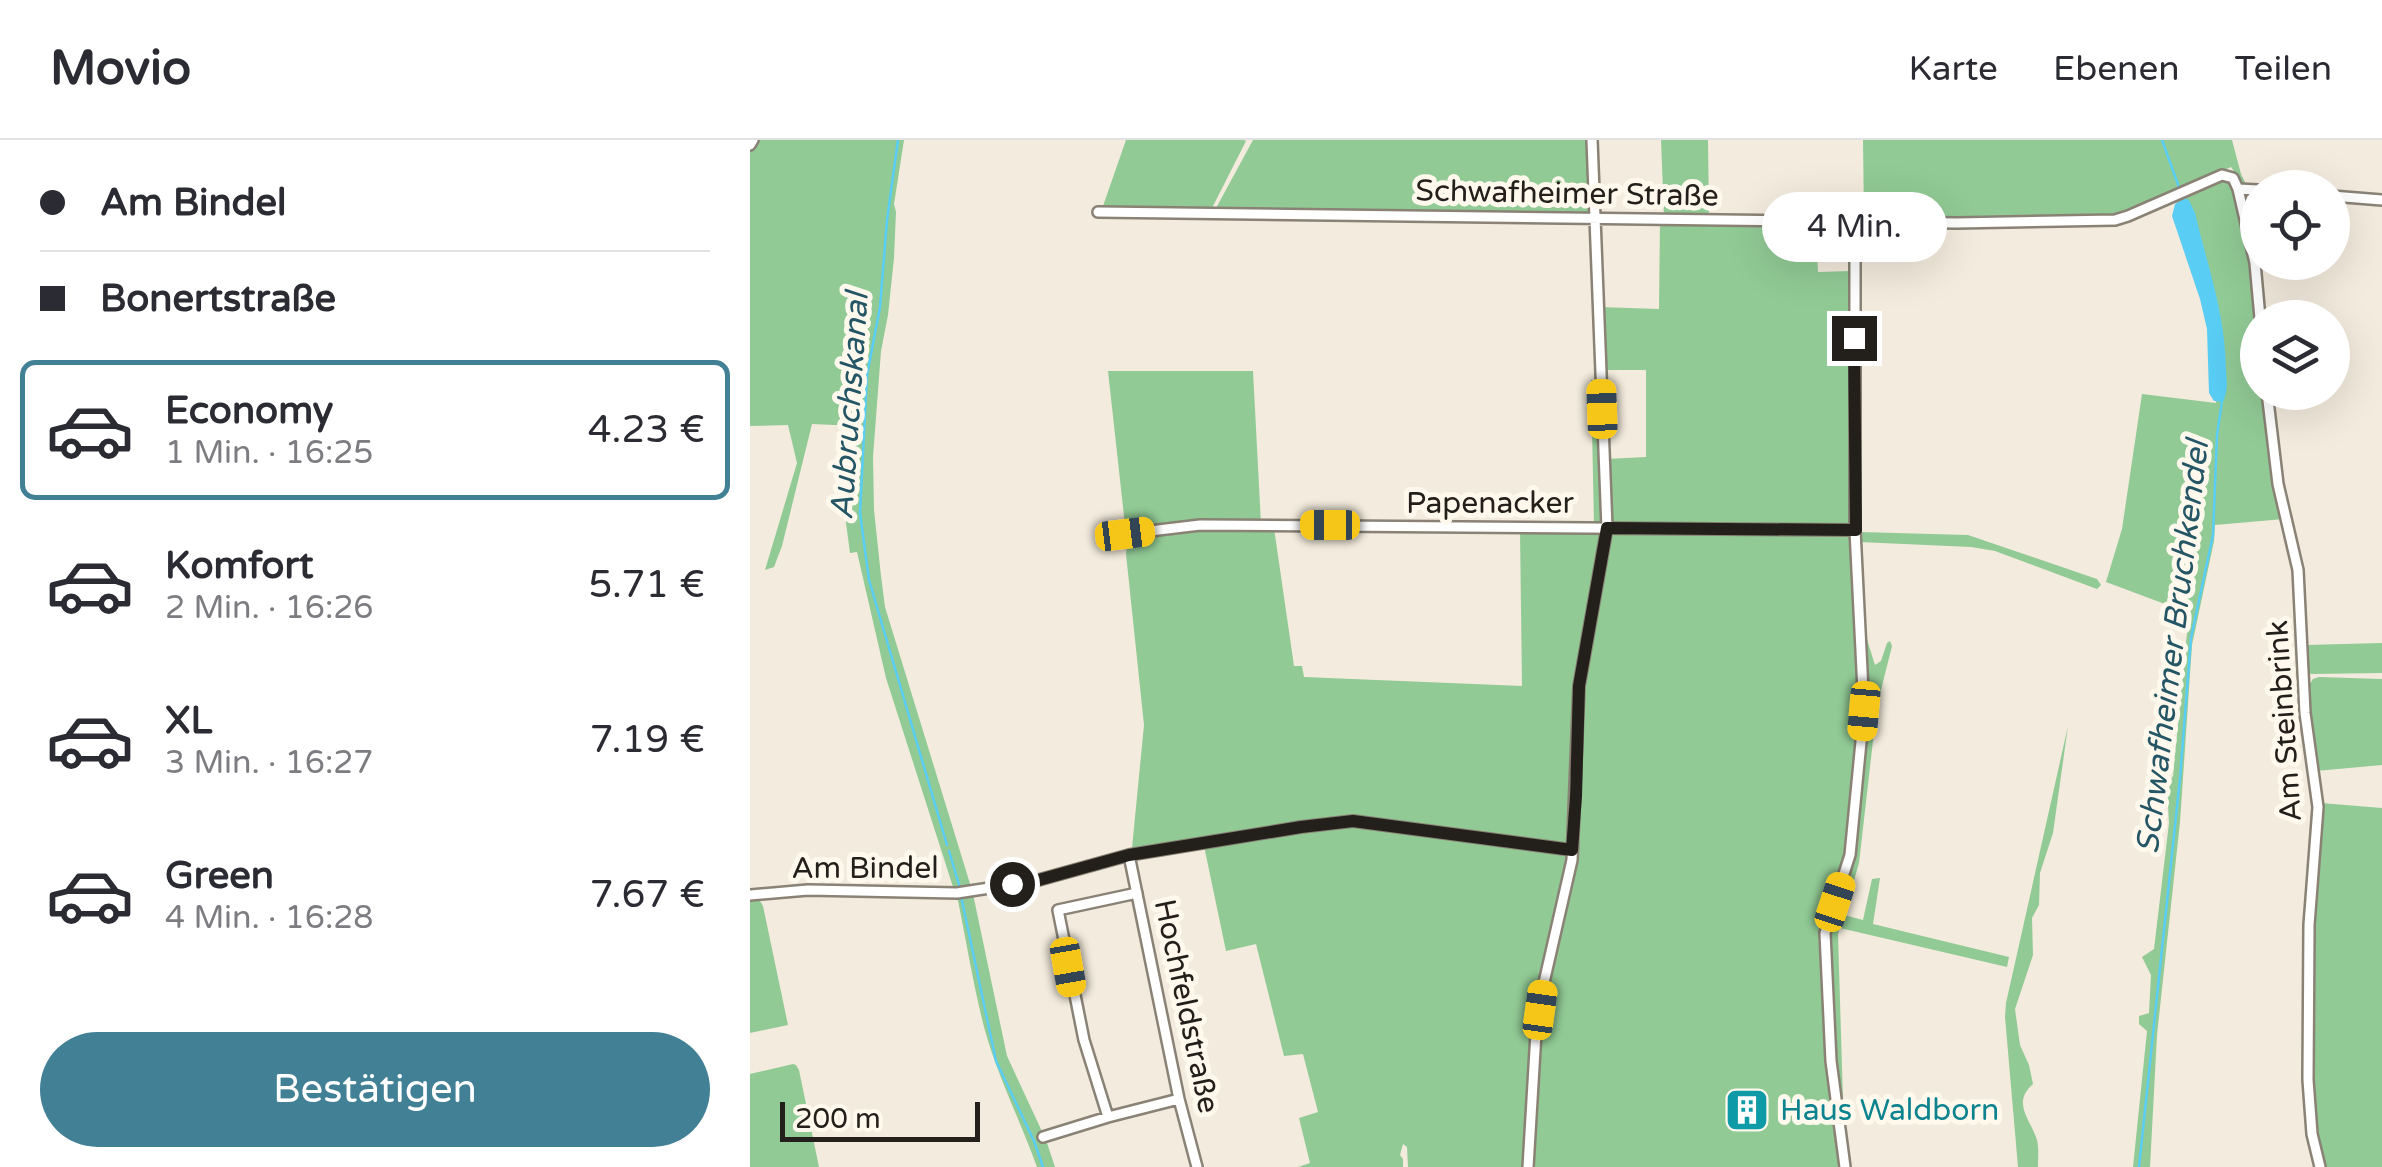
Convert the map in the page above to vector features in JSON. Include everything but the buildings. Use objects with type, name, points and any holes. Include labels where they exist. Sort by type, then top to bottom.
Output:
[{"type":"street","points":[[1528,1167],[1536,1033],[1572,860],[1579,686],[1607,528],[1592,140]]},
{"type":"street","name":"Schwafheimer Straße","points":[[1098,212],[1958,223],[2114,220],[2222,174],[2233,178],[2238,189]]},
{"type":"street","points":[[2238,189],[2255,263],[2258,300]]},
{"type":"street","points":[[2350,197],[2382,200]]},
{"type":"street","points":[[1845,1167],[1831,1061],[1825,933],[1850,855],[1864,711],[1856,530],[1854,222]]},
{"type":"street","name":"Am Steinbrink","points":[[2269,410],[2278,484],[2298,570],[2305,713],[2318,807],[2308,925],[2308,1080],[2312,1134],[2320,1167]]},
{"type":"street","name":"Papenacker","points":[[1125,534],[1200,525],[1856,530]]},
{"type":"street","name":"Am Bindel","points":[[750,896],[808,890],[963,892],[1035,881],[1129,855],[1353,821],[1572,850]]},
{"type":"street","name":"Hochfeldstraße","points":[[1129,855],[1179,1099],[1197,1167]]},
{"type":"street","points":[[1108,1117],[1084,1040],[1058,910],[1138,893]]},
{"type":"street","points":[[1043,1137],[1179,1099]]},
{"type":"green space","points":[[750,140],[904,140],[894,204],[888,315],[881,351],[873,457],[874,510],[885,607],[971,887],[954,890],[886,678],[857,552],[850,553],[846,523],[848,474],[857,426],[812,424],[782,546],[774,567],[765,570],[797,463],[788,425],[750,426]]},
{"type":"green space","points":[[1126,140],[1246,141],[1211,210],[1105,209]]},
{"type":"green space","points":[[1253,140],[1590,140],[1591,211],[1590,215],[1215,210]]},
{"type":"green space","points":[[1661,140],[1708,140],[1709,217],[1664,217]]},
{"type":"green space","points":[[1863,140],[2232,140],[2240,170],[2240,180],[2231,167],[2115,217],[1864,219]]},
{"type":"green space","points":[[2223,178],[2231,181],[2240,212],[2240,280],[2253,280],[2255,300],[2240,300],[2240,410],[2267,410],[2284,519],[2215,525],[2192,645],[2180,822],[2157,1035],[2150,1167],[2133,1167],[2147,1031],[2139,1024],[2139,1016],[2149,1013],[2151,975],[2142,957],[2154,949],[2169,823],[2167,786],[2173,776],[2189,613],[2106,582],[2122,529],[2142,394],[2216,403],[2219,377],[2206,278],[2175,198]]},
{"type":"green space","points":[[1660,221],[1816,225],[1818,272],[1852,271],[1853,536],[1864,630],[1875,665],[1881,661],[1887,643],[1890,641],[1892,646],[1877,706],[1859,863],[1844,915],[1863,920],[1872,879],[1880,878],[1873,924],[2009,957],[2007,967],[1840,928],[1845,1167],[1532,1167],[1543,1013],[1576,847],[1353,818],[1133,851],[1132,848],[1144,725],[1126,554],[1129,536],[1197,527],[1274,528],[1294,666],[1302,666],[1304,677],[1522,686],[1520,531],[1610,524],[1607,459],[1646,457],[1646,370],[1603,370],[1600,307],[1659,309]]},
{"type":"green space","points":[[1108,371],[1253,371],[1261,524],[1128,530]]},
{"type":"green space","points":[[1591,380],[1598,380],[1603,522],[1594,525]]},
{"type":"green space","points":[[1860,532],[1968,535],[2097,579],[2101,585],[2097,589],[1995,551],[1859,542]]},
{"type":"green space","points":[[2382,643],[2382,673],[2311,674],[2306,670],[2306,645]]},
{"type":"green space","points":[[2313,679],[2382,679],[2382,765],[2316,771],[2305,692]]},
{"type":"green space","points":[[2068,726],[2053,833],[2040,873],[2039,905],[2032,918],[2033,955],[2015,1009],[2020,1045],[2033,1084],[2024,1098],[2024,1112],[2038,1150],[2038,1167],[2018,1167],[2006,1003]]},
{"type":"green space","points":[[2321,803],[2382,808],[2382,1167],[2323,1167],[2320,1155],[2310,1078],[2313,925]]},
{"type":"green space","points":[[1354,824],[1568,854],[1539,995],[1524,1167],[1408,1167],[1407,1147],[1403,1144],[1403,1167],[1298,1167],[1310,1163],[1299,1118],[1318,1112],[1303,1054],[1284,1056],[1256,944],[1226,951],[1204,846]]},
{"type":"green space","points":[[973,894],[1007,1056],[1055,1167],[1037,1167],[989,1045],[957,896]]},
{"type":"green space","points":[[750,898],[759,899],[763,906],[788,1025],[750,1033]]},
{"type":"green space","points":[[793,1064],[799,1070],[819,1167],[750,1167],[750,1074]]},
{"type":"water","points":[[2185,198],[2195,213],[2219,309],[2227,379],[2223,402],[2214,401],[2209,393],[2207,329],[2172,216],[2175,204]]},
{"type":"waterway","name":"Aubruchskanal","points":[[898,140],[880,307],[867,375],[860,513],[869,580],[947,845]]},
{"type":"waterway","name":"Schwafheimer Bruchkendel","points":[[2162,140],[2180,190]]},
{"type":"waterway","name":"Schwafheimer Bruchkendel","points":[[2139,1167],[2191,638],[2213,535],[2222,401]]},
{"type":"waterway","points":[[949,851],[960,888]]},
{"type":"waterway","points":[[961,896],[996,1061],[1043,1167]]},
{"type":"place","name":"Haus Waldborn","points":[[1747,1110]]},
{"type":"route","points":[[1012,884],[1129,855],[1353,821],[1572,850],[1579,686],[1607,528],[1856,530],[1854,338]]}]
